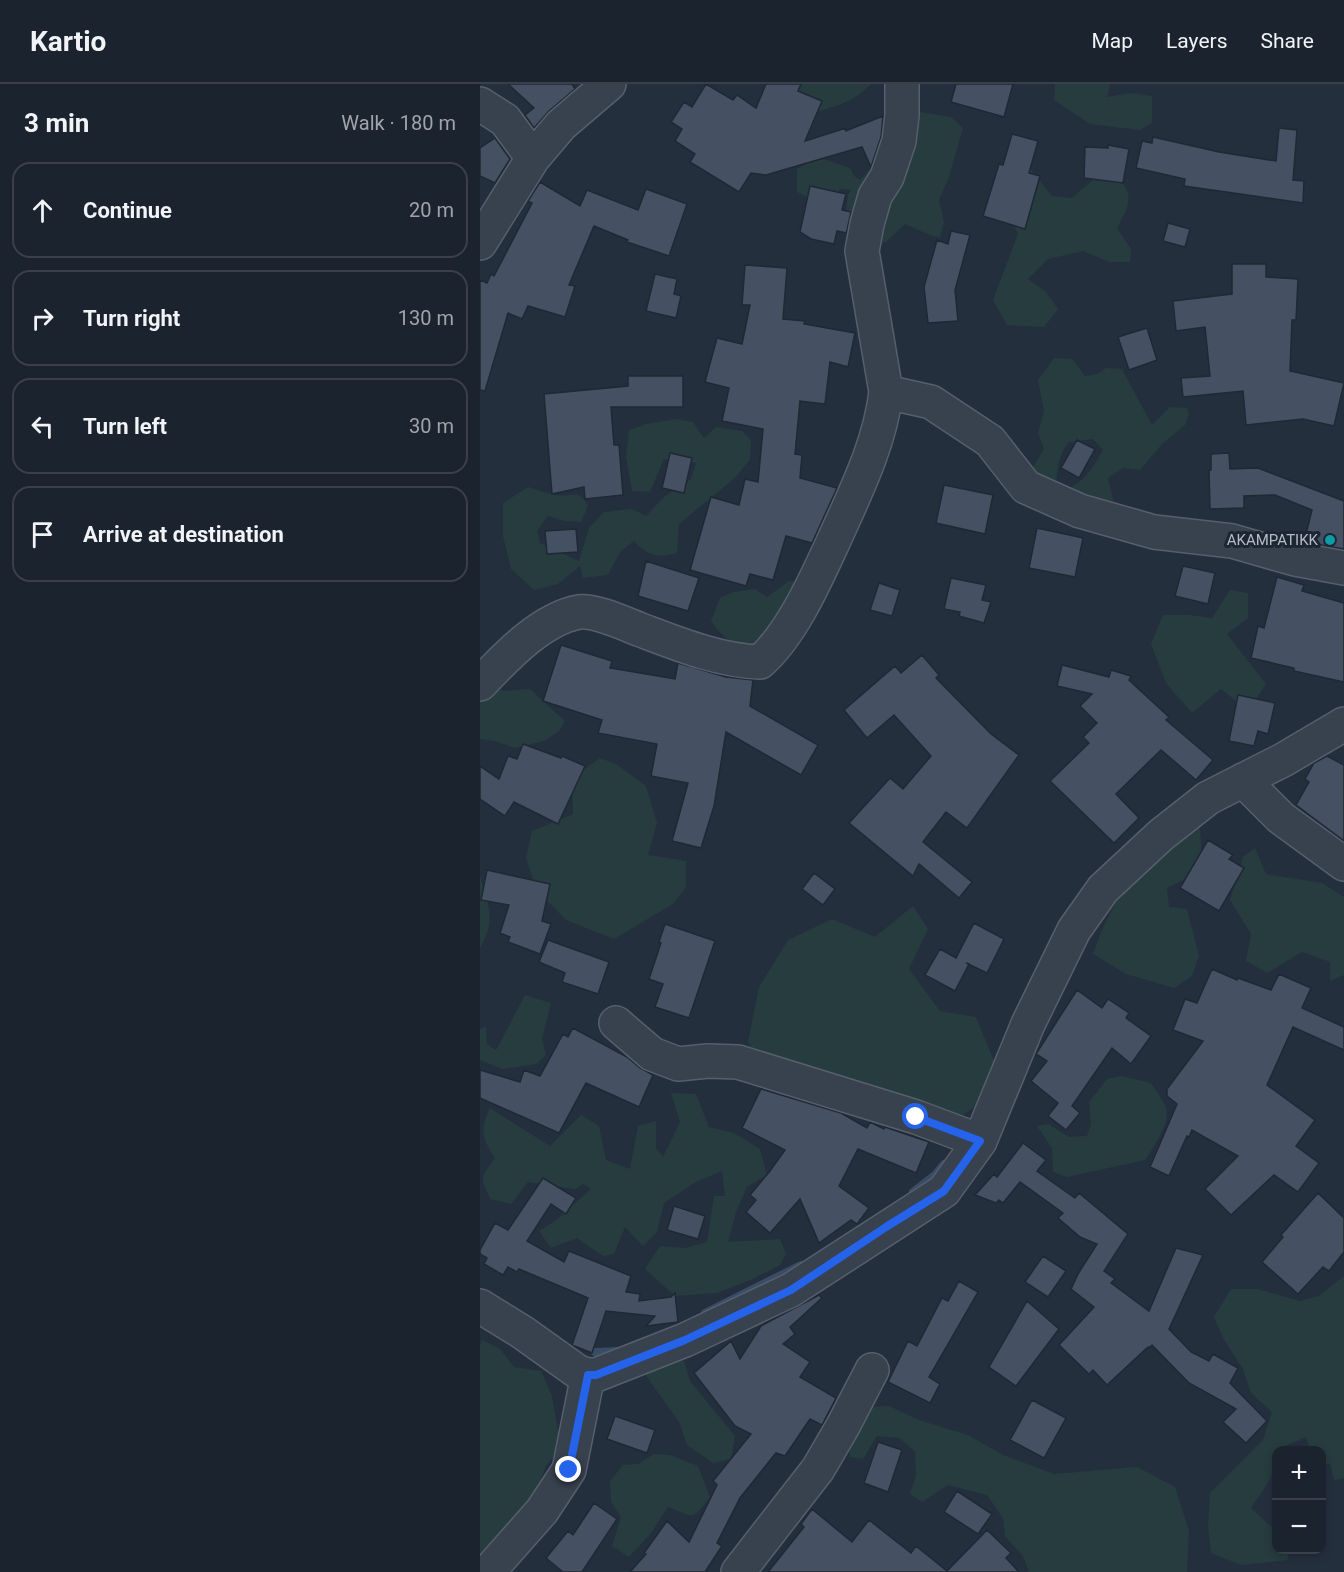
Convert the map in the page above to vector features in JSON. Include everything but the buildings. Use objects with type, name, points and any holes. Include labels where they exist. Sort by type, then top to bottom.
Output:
[{"type":"street","points":[[480,243],[533,158],[561,125],[609,84]]},
{"type":"street","points":[[480,684],[512,652],[546,625],[580,612],[599,615],[686,647],[746,662],[760,662],[773,651],[813,586],[854,497],[884,413],[886,392],[862,251],[875,196],[887,177],[899,141],[902,84]]},
{"type":"street","points":[[480,104],[505,120],[533,158]]},
{"type":"street","points":[[886,392],[931,402],[990,441],[1026,487],[1080,511],[1154,532],[1232,541],[1295,559],[1344,568]]},
{"type":"street","points":[[480,1306],[522,1332],[578,1372],[596,1375],[685,1340],[791,1290],[944,1191],[980,1141],[1028,1024],[1074,930],[1103,889],[1161,835],[1200,804],[1283,760],[1344,724]]},
{"type":"street","points":[[1243,780],[1281,818],[1344,864]]},
{"type":"street","points":[[616,1023],[652,1054],[678,1064],[708,1061],[738,1062],[916,1117],[980,1141]]},
{"type":"street","points":[[738,1572],[818,1469],[872,1370]]},
{"type":"street","points":[[488,1572],[542,1511],[569,1470],[588,1375]]},
{"type":"green space","points":[[781,84],[871,84],[846,102],[794,117]]},
{"type":"green space","points":[[1055,84],[1108,84],[1110,86],[1107,97],[1131,93],[1152,96],[1152,123],[1140,130],[1090,124],[1054,100]]},
{"type":"green space","points":[[921,112],[951,117],[963,128],[949,177],[939,200],[944,222],[940,237],[932,236],[905,224],[886,242],[872,248],[843,233],[848,195],[851,190],[840,189],[833,200],[824,205],[797,192],[797,169],[818,157],[850,168],[854,176],[860,180],[880,158],[873,142],[880,117]]},
{"type":"green space","points":[[1022,165],[1032,171],[1052,196],[1072,198],[1095,178],[1118,176],[1128,196],[1127,207],[1117,228],[1131,249],[1130,262],[1109,262],[1083,251],[1048,259],[1028,279],[1046,292],[1058,309],[1044,327],[1007,325],[993,300],[1018,234],[1009,213]]},
{"type":"green space","points":[[1054,358],[1072,359],[1085,376],[1098,374],[1106,368],[1122,369],[1152,425],[1170,407],[1187,408],[1189,414],[1185,425],[1163,443],[1140,470],[1123,468],[1108,478],[1115,508],[1066,490],[1083,478],[1103,450],[1093,439],[1069,442],[1065,447],[1060,457],[1056,487],[1034,478],[1033,467],[1044,449],[1038,433],[1044,411],[1038,380]]},
{"type":"green space","points":[[676,419],[693,422],[704,438],[716,427],[742,431],[751,440],[750,459],[736,477],[679,524],[677,553],[654,555],[634,541],[620,552],[608,575],[583,578],[580,566],[558,584],[534,590],[511,569],[503,536],[503,503],[528,487],[561,496],[574,494],[585,500],[588,506],[581,522],[564,521],[548,516],[537,531],[540,543],[579,561],[589,528],[604,512],[632,509],[646,516],[664,497],[691,479],[696,463],[664,459],[650,492],[632,491],[626,456],[629,430],[646,424]]},
{"type":"green space","points":[[789,581],[804,582],[765,643],[740,644],[734,642],[723,635],[711,621],[720,598],[733,592],[755,589],[767,597]]},
{"type":"green space","points":[[1230,590],[1248,593],[1248,618],[1227,634],[1266,684],[1252,705],[1244,707],[1221,689],[1192,713],[1166,683],[1151,644],[1163,615],[1212,618]]},
{"type":"green space","points":[[480,680],[503,691],[530,689],[565,721],[559,731],[544,741],[515,748],[480,739]]},
{"type":"green space","points":[[600,758],[616,764],[646,786],[657,823],[648,855],[686,861],[686,887],[673,904],[614,939],[566,920],[536,889],[526,858],[532,831],[573,814],[572,778]]},
{"type":"green space","points":[[1190,824],[1200,829],[1201,861],[1199,867],[1189,877],[1167,888],[1169,907],[1187,909],[1199,956],[1192,976],[1174,988],[1126,974],[1093,954],[1122,889]]},
{"type":"green space","points":[[1255,848],[1266,874],[1322,883],[1344,897],[1344,975],[1330,981],[1330,962],[1302,952],[1267,973],[1246,961],[1251,934],[1230,900],[1243,857]]},
{"type":"green space","points":[[480,876],[490,920],[480,948]]},
{"type":"green space","points":[[913,906],[928,929],[909,969],[940,1011],[976,1017],[994,1061],[979,1104],[937,1132],[759,1059],[748,1042],[759,987],[788,940],[832,919],[875,937]]},
{"type":"green space","points":[[525,995],[551,1003],[542,1039],[546,1055],[536,1064],[503,1069],[480,1060],[480,1029],[486,1027],[487,1044],[496,1050]]},
{"type":"green space","points":[[1122,1076],[1151,1083],[1166,1108],[1164,1127],[1145,1160],[1067,1177],[1053,1172],[1052,1148],[1037,1126],[1048,1124],[1069,1137],[1087,1136],[1091,1124],[1089,1102],[1107,1079]]},
{"type":"green space","points":[[671,1093],[696,1094],[709,1127],[734,1133],[760,1149],[767,1175],[747,1187],[736,1212],[728,1242],[780,1239],[786,1254],[780,1265],[717,1293],[675,1296],[645,1269],[660,1246],[685,1248],[707,1242],[714,1196],[725,1196],[722,1171],[694,1183],[664,1203],[657,1232],[643,1246],[625,1227],[614,1254],[603,1256],[577,1238],[551,1248],[539,1231],[555,1221],[591,1189],[583,1184],[575,1189],[528,1182],[511,1204],[490,1199],[483,1177],[495,1158],[485,1139],[483,1128],[490,1108],[550,1146],[581,1115],[599,1126],[606,1160],[630,1169],[638,1126],[656,1121],[656,1148],[663,1157],[680,1122]]},
{"type":"green space","points":[[1344,1276],[1344,1478],[1334,1480],[1330,1464],[1326,1464],[1326,1446],[1309,1446],[1306,1437],[1285,1446],[1272,1446],[1272,1475],[1251,1508],[1272,1527],[1272,1554],[1288,1554],[1288,1560],[1241,1565],[1211,1553],[1208,1526],[1210,1493],[1263,1440],[1272,1412],[1251,1393],[1243,1369],[1223,1338],[1214,1317],[1231,1289],[1258,1289],[1300,1301],[1319,1296]]},
{"type":"green space","points":[[482,1340],[500,1349],[514,1367],[541,1371],[552,1396],[561,1448],[546,1466],[530,1509],[480,1559],[480,1345]]},
{"type":"green space","points":[[682,1354],[690,1381],[735,1436],[731,1459],[713,1463],[687,1445],[679,1422],[644,1373]]},
{"type":"green space","points":[[889,1406],[919,1420],[968,1435],[1003,1455],[1054,1474],[1137,1467],[1175,1487],[1189,1531],[1187,1572],[1029,1572],[1023,1556],[1005,1536],[1003,1518],[987,1495],[948,1485],[922,1502],[910,1494],[916,1475],[915,1451],[899,1438],[877,1436],[863,1459],[850,1457],[848,1437],[865,1407]]},
{"type":"green space","points":[[654,1454],[670,1455],[698,1466],[710,1497],[696,1514],[692,1515],[668,1507],[651,1533],[629,1557],[612,1546],[621,1517],[611,1502],[610,1481],[623,1465],[638,1464]]},
{"type":"waterway","points":[[913,1192],[935,1175],[944,1164]]},
{"type":"waterway","points":[[705,1313],[801,1265]]},
{"type":"waterway","points":[[595,1352],[621,1351]]},
{"type":"place","name":"AKAMPATIKK","points":[[1330,540]]},
{"type":"route","points":[[569,1470],[588,1375],[596,1375],[685,1340],[791,1290],[944,1191],[980,1141],[916,1117]]}]
